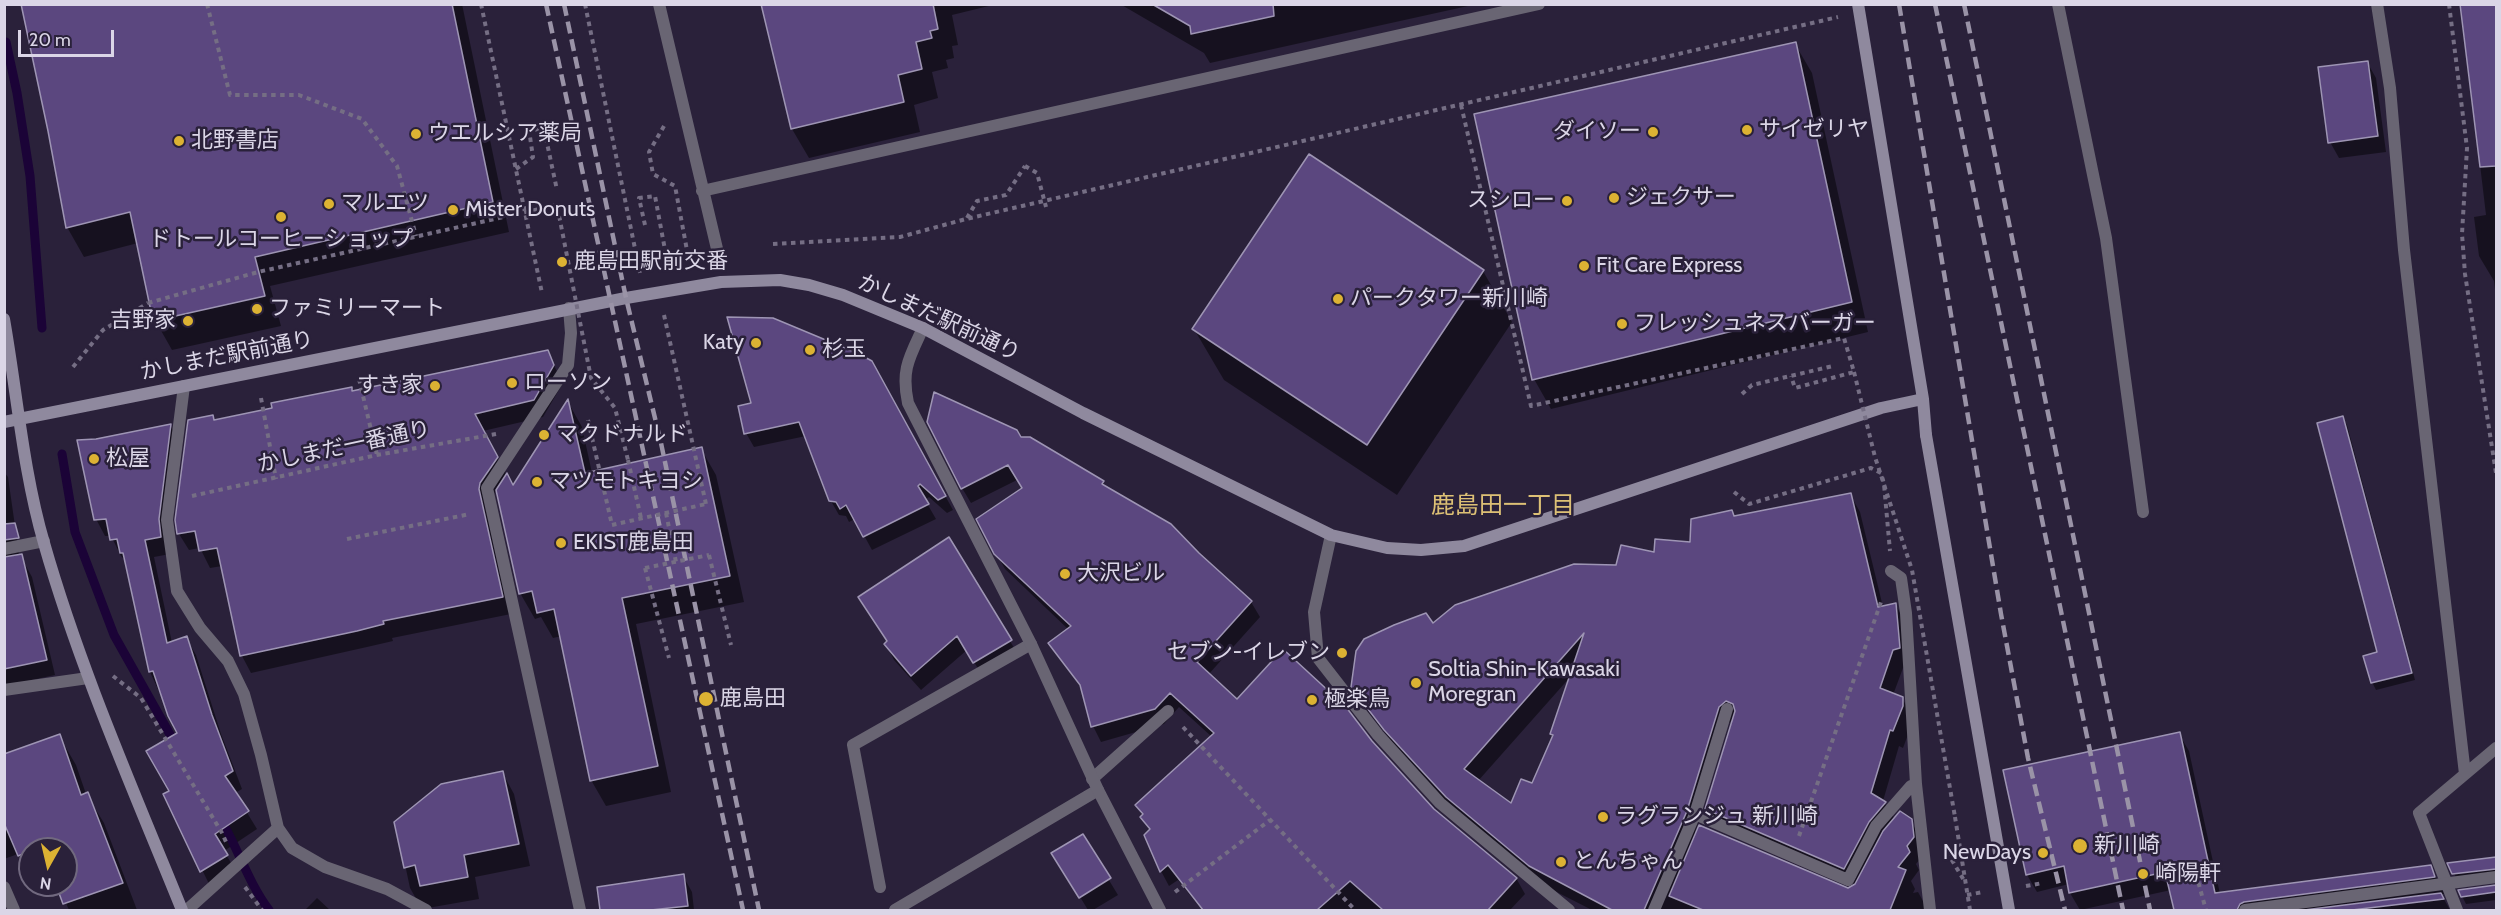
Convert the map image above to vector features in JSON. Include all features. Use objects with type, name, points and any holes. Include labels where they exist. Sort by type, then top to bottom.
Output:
[{"type":"street","points":[[659,4],[718,253]]},
{"type":"street","points":[[702,190],[1539,4]]},
{"type":"street","points":[[1858,4],[1923,399],[1926,435],[2009,910]]},
{"type":"street","points":[[2058,4],[2106,238],[2143,512]]},
{"type":"street","points":[[2378,4],[2390,88],[2404,250],[2465,774]]},
{"type":"street","name":"かしまだ駅前通り","points":[[4,422],[569,308],[721,282],[780,280],[809,285],[843,295],[923,328],[1094,419],[1331,535],[1387,548],[1421,550],[1464,546],[1881,408],[1923,399]]},
{"type":"street","points":[[569,308],[572,333],[567,364],[487,488],[580,910]]},
{"type":"street","points":[[4,319],[20,419],[44,541],[88,678],[182,910]]},
{"type":"street","points":[[923,328],[909,359],[903,381],[908,403],[1031,644],[1095,784],[1158,908]]},
{"type":"street","points":[[184,386],[167,520],[177,591],[200,628],[228,661],[244,694],[278,828],[292,848],[325,867],[387,889],[426,910]]},
{"type":"street","points":[[1331,535],[1314,612],[1318,658],[1378,735],[1440,803],[1569,910]]},
{"type":"street","points":[[4,549],[44,541]]},
{"type":"street","points":[[1890,572],[1900,578],[1906,613],[1916,784],[1930,910]]},
{"type":"street","points":[[880,887],[853,745],[1031,644]]},
{"type":"street","points":[[4,690],[88,678]]},
{"type":"street","points":[[1654,910],[1695,814],[1728,709]]},
{"type":"street","points":[[895,910],[1095,784],[1168,711]]},
{"type":"street","points":[[2457,910],[2419,813],[2496,748]]},
{"type":"street","points":[[1695,814],[1848,880],[1876,826],[1911,786],[1916,784]]},
{"type":"street","points":[[187,910],[278,828]]},
{"type":"street","points":[[2245,910],[2496,878]]},
{"type":"street","points":[[4,887],[14,910]]},
{"type":"path","points":[[207,4],[230,95],[299,95],[362,118],[397,166],[416,236]]},
{"type":"path","points":[[481,4],[542,294]]},
{"type":"path","points":[[585,4],[640,274]]},
{"type":"path","points":[[2449,4],[2467,148],[2462,234],[2465,274],[2496,473]]},
{"type":"path","points":[[773,244],[900,237],[966,219],[1838,17]]},
{"type":"path","points":[[1461,105],[1531,406],[1844,338],[1875,458],[1912,570],[1970,910]]},
{"type":"path","points":[[667,121],[649,152],[653,174],[675,186],[689,261]]},
{"type":"path","points":[[516,169],[534,157],[529,130],[544,129],[557,190]]},
{"type":"path","points":[[966,219],[977,201],[1006,195],[1024,166],[1037,173],[1046,207]]},
{"type":"path","points":[[645,225],[639,198],[655,196],[668,266]]},
{"type":"path","points":[[73,367],[103,330],[148,303],[258,272],[556,205],[591,378],[615,408],[641,518]]},
{"type":"path","points":[[588,420],[612,525],[706,504],[664,315]]},
{"type":"path","points":[[1742,394],[1752,385],[1833,366]]},
{"type":"path","points":[[1791,376],[1796,388],[1854,372]]},
{"type":"path","points":[[359,379],[377,455]]},
{"type":"path","points":[[261,398],[276,479]]},
{"type":"path","name":"かしまだ一番通り","points":[[169,500],[276,479],[377,455],[526,430]]},
{"type":"path","points":[[1734,492],[1749,504],[1871,468],[1881,473],[1884,484],[1890,572],[1792,856]]},
{"type":"path","points":[[347,539],[491,510]]},
{"type":"path","points":[[666,513],[676,562]]},
{"type":"path","points":[[669,658],[645,568],[709,555],[731,645]]},
{"type":"path","points":[[111,675],[141,698],[222,832],[235,867],[250,896],[262,910]]},
{"type":"path","points":[[1168,711],[1355,910]]},
{"type":"path","points":[[1158,908],[1270,820]]},
{"type":"path","points":[[2196,873],[2206,910]]},
{"type":"path","points":[[2030,885],[2043,883]]},
{"type":"building","points":[[21,4],[452,4],[493,202],[255,257],[265,296],[153,321],[130,212],[66,228]]},
{"type":"building","points":[[761,4],[933,4],[938,29],[930,31],[932,38],[916,42],[922,69],[898,75],[904,102],[791,129]]},
{"type":"building","points":[[1152,4],[1273,4],[1274,16],[1191,34],[1190,26]]},
{"type":"building","points":[[2460,4],[2496,4],[2496,166],[2480,167]]},
{"type":"building","points":[[1796,42],[1852,302],[1532,380],[1474,114]]},
{"type":"building","points":[[2368,61],[2378,136],[2328,143],[2318,67]]},
{"type":"building","name":"パークタワー新川崎","points":[[1309,154],[1484,270],[1367,445],[1192,329]]},
{"type":"building","points":[[727,317],[773,318],[872,361],[946,496],[938,500],[920,484],[918,486],[929,504],[863,537],[846,505],[840,509],[836,502],[829,501],[799,422],[744,434],[738,406],[751,403]]},
{"type":"building","points":[[548,350],[554,365],[534,400],[475,414],[498,457],[480,483],[479,489],[503,597],[383,621],[384,624],[357,631],[240,656],[217,548],[199,551],[195,531],[177,534],[175,520],[188,420],[213,415],[214,420],[272,408],[271,403],[352,387],[352,391]]},
{"type":"building","points":[[934,392],[1017,430],[1021,437],[1030,437],[1104,481],[1102,484],[1171,524],[1252,601],[1197,662],[1237,699],[1283,649],[1346,707],[1372,741],[1434,809],[1517,878],[1488,910],[1383,910],[1350,881],[1317,910],[1203,910],[1168,865],[1160,872],[1144,835],[1150,829],[1140,817],[1143,814],[1135,805],[1214,733],[1170,693],[1155,709],[1091,727],[1080,685],[1048,643],[1071,626],[994,554],[976,519],[1022,488],[1008,465],[961,489],[927,422]]},
{"type":"building","points":[[568,399],[585,473],[702,447],[730,576],[622,598],[658,766],[590,781],[554,609],[537,613],[532,591],[519,594],[496,490],[507,473],[513,485]]},
{"type":"building","points":[[2343,416],[2412,673],[2371,683],[2363,656],[2377,652],[2317,423]]},
{"type":"building","points":[[171,424],[159,519],[161,537],[145,540],[167,643],[187,636],[212,715],[233,771],[225,776],[249,811],[215,834],[228,855],[200,872],[163,794],[169,791],[146,751],[177,733],[168,716],[153,671],[149,672],[123,553],[120,553],[117,539],[110,540],[106,519],[94,520],[77,440],[96,439]]},
{"type":"building","points":[[1851,493],[1878,607],[1896,603],[1900,648],[1893,650],[1880,688],[1903,697],[1903,706],[1893,731],[1890,730],[1871,793],[1886,802],[1869,822],[1844,869],[1705,809],[1735,711],[1733,704],[1726,701],[1719,707],[1687,811],[1644,910],[1612,910],[1529,866],[1446,797],[1384,730],[1351,687],[1356,651],[1364,639],[1394,625],[1426,613],[1433,623],[1455,605],[1574,564],[1616,565],[1621,545],[1654,552],[1655,539],[1690,542],[1691,519],[1732,510],[1734,516]],"holes":[[[1584,633],[1550,734],[1553,735],[1532,783],[1521,779],[1511,803],[1464,769]]]},
{"type":"building","points":[[15,523],[19,538],[4,540],[4,524]]},
{"type":"building","points":[[949,537],[1012,640],[973,663],[957,636],[911,676],[884,644],[887,641],[858,597]]},
{"type":"building","points":[[22,554],[47,660],[4,669],[4,557]]},
{"type":"building","points":[[2180,732],[2215,893],[2431,865],[2435,877],[2244,902],[2237,910],[2174,910],[2165,872],[2069,893],[2064,866],[2026,875],[2003,770]]},
{"type":"building","points":[[60,734],[81,795],[88,792],[123,883],[63,904],[60,897],[78,897],[78,837],[18,837],[18,856],[4,823],[4,754]]},
{"type":"building","points":[[503,771],[519,844],[464,855],[468,877],[420,886],[415,865],[404,868],[394,822],[441,784]]},
{"type":"building","points":[[1900,811],[1912,819],[1914,837],[1907,846],[1910,852],[1898,867],[1906,870],[1890,910],[1703,910],[1669,896],[1699,825],[1848,888],[1855,884],[1883,831]]},
{"type":"building","points":[[1083,834],[1111,878],[1079,898],[1051,853]]},
{"type":"building","points":[[2496,857],[2496,869],[2452,874],[2447,863]]},
{"type":"building","points":[[684,874],[688,906],[651,910],[600,910],[597,887]]},
{"type":"building","points":[[2496,885],[2496,892],[2461,897],[2458,890]]},
{"type":"building","points":[[2441,893],[2444,899],[2352,910],[2304,910]]},
{"type":"waterway","points":[[6,42],[17,93],[30,176],[42,328]]},
{"type":"waterway","points":[[62,454],[75,532],[114,635],[177,747]]},
{"type":"waterway","points":[[220,818],[255,888],[269,910]]},
{"type":"railway","points":[[546,4],[743,910]]},
{"type":"railway","points":[[564,4],[626,298],[661,443],[759,910]]},
{"type":"railway","points":[[1899,4],[2001,614],[2028,758],[2065,910]]},
{"type":"railway","points":[[1935,4],[2123,910]]},
{"type":"railway","points":[[1964,4],[2150,910]]},
{"type":"place","name":"サイゼリヤ","points":[[1747,130]]},
{"type":"place","name":"ダイソー","points":[[1653,132]]},
{"type":"place","name":"ウエルシア薬局","points":[[416,134]]},
{"type":"place","name":"北野書店","points":[[179,141]]},
{"type":"place","name":"ジェクサー","points":[[1614,198]]},
{"type":"place","name":"スシロー","points":[[1567,201]]},
{"type":"place","name":"マルエツ","points":[[329,204]]},
{"type":"place","name":"Mister Donuts","points":[[453,210]]},
{"type":"place","name":"ドトールコーヒーショップ","points":[[281,217]]},
{"type":"place","name":"鹿島田駅前交番","points":[[562,262]]},
{"type":"place","name":"Fit Care Express","points":[[1584,266]]},
{"type":"place","name":"パークタワー新川崎","points":[[1338,299]]},
{"type":"place","name":"ファミリーマート","points":[[257,309]]},
{"type":"place","name":"吉野家","points":[[188,321]]},
{"type":"place","name":"フレッシュネスバーガー","points":[[1622,324]]},
{"type":"place","name":"Katy","points":[[756,343]]},
{"type":"place","name":"杉玉","points":[[810,350]]},
{"type":"place","name":"ローソン","points":[[512,383]]},
{"type":"place","name":"すき家","points":[[435,386]]},
{"type":"place","name":"マクドナルド","points":[[544,435]]},
{"type":"place","name":"松屋","points":[[94,459]]},
{"type":"place","name":"マツモトキヨシ","points":[[537,482]]},
{"type":"place","name":"EKIST鹿島田","points":[[561,543]]},
{"type":"place","name":"大沢ビル","points":[[1065,574]]},
{"type":"place","name":"セブン-イレブン","points":[[1342,653]]},
{"type":"place","name":"Soltia Shin-Kawasaki Moregran","points":[[1416,683]]},
{"type":"place","name":"鹿島田","points":[[706,699]]},
{"type":"place","name":"極楽鳥","points":[[1312,700]]},
{"type":"place","name":"ラグランジュ 新川崎","points":[[1603,817]]},
{"type":"place","name":"新川崎","points":[[2080,846]]},
{"type":"place","name":"NewDays","points":[[2043,853]]},
{"type":"place","name":"とんちゃん","points":[[1561,862]]},
{"type":"place","name":"崎陽軒","points":[[2143,874]]},
{"type":"district","name":"鹿島田一丁目","points":[[1503,506]]}]
